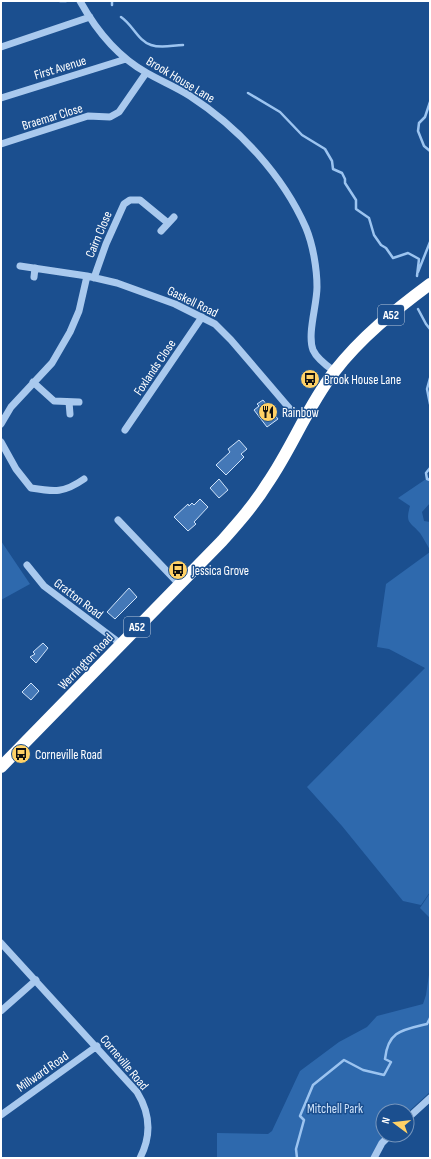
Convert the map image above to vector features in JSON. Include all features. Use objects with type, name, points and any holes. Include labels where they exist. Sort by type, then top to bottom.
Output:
[{"type":"highway","name":"A52","points":[[304,418],[334,371],[374,329],[430,284]]},
{"type":"highway","name":"Werrington Road","points":[[1,767],[222,541],[250,509],[268,484],[304,418]]},
{"type":"street","name":"Brook House Lane","points":[[80,1],[106,39],[126,59],[146,73],[188,95],[229,126],[252,148],[290,198],[306,228],[312,247],[317,287],[312,346],[318,357],[334,371]]},
{"type":"street","points":[[1,47],[90,16]]},
{"type":"street","name":"First Avenue","points":[[1,98],[126,59]]},
{"type":"street","name":"Braemar Close","points":[[1,144],[88,116],[110,117],[119,112],[146,73]]},
{"type":"street","name":"Cairn Close","points":[[90,277],[124,204],[130,200],[140,200],[168,223]]},
{"type":"street","points":[[161,231],[174,217]]},
{"type":"street","name":"Gaskell Road","points":[[20,266],[90,277],[116,283],[175,304],[202,317],[215,324],[231,340],[290,409],[304,418]]},
{"type":"street","points":[[34,277],[35,268]]},
{"type":"street","points":[[1,424],[11,407],[52,363],[70,332],[79,311],[90,277]]},
{"type":"street","name":"Foxlands Close","points":[[125,430],[202,317]]},
{"type":"street","points":[[33,382],[54,401],[79,402]]},
{"type":"street","points":[[69,402],[70,414]]},
{"type":"street","points":[[1,442],[16,469],[31,488],[61,491],[74,486],[84,479]]},
{"type":"street","points":[[118,520],[179,584]]},
{"type":"street","name":"Gratton Road","points":[[27,565],[44,586],[121,644]]},
{"type":"street","name":"Corneville Road","points":[[1,942],[97,1046],[136,1092],[146,1108],[148,1118],[146,1145],[140,1158]]},
{"type":"street","points":[[1,1011],[36,980]]},
{"type":"street","name":"Millward Road","points":[[1,1115],[97,1046]]},
{"type":"street","points":[[415,1112],[430,1098]]},
{"type":"street","points":[[374,1158],[382,1143]]},
{"type":"green space","points":[[429,477],[430,503],[422,512],[424,521],[430,522],[430,550],[420,533],[409,522],[408,516],[410,506],[398,498]]},
{"type":"green space","points":[[1,541],[30,584],[1,600]]},
{"type":"green space","points":[[430,552],[430,892],[421,905],[403,901],[342,826],[307,787],[425,668],[389,649],[377,647],[386,584]]},
{"type":"green space","points":[[430,893],[430,918],[420,908]]},
{"type":"green space","name":"Mitchell Park","points":[[430,968],[430,1092],[415,1106],[415,1103],[375,1103],[375,1143],[380,1143],[370,1158],[217,1158],[217,1133],[268,1134],[272,1131],[300,1071],[339,1042],[367,1027],[377,1016],[423,1004],[426,995]]},
{"type":"building","points":[[263,400],[278,419],[267,427],[254,410],[259,406],[257,404]]},
{"type":"building","points":[[239,440],[247,449],[241,454],[244,457],[226,475],[216,465],[230,452],[228,449]]},
{"type":"building","points":[[219,479],[228,490],[219,498],[210,488]]},
{"type":"building","points":[[200,499],[208,507],[194,522],[196,524],[188,531],[174,517],[188,504],[189,506],[192,503],[194,505]]},
{"type":"building","points":[[129,588],[137,597],[115,619],[107,612]]},
{"type":"building","points":[[43,643],[48,648],[36,663],[30,657],[35,654],[33,652]]},
{"type":"building","points":[[31,683],[39,691],[31,700],[22,692]]},
{"type":"waterway","points":[[60,1],[66,1]]},
{"type":"waterway","points":[[121,17],[146,43],[159,47],[183,45]]},
{"type":"waterway","points":[[248,93],[280,112],[302,135],[325,149],[332,161],[333,169],[342,173],[345,183],[356,200],[356,209],[369,218],[374,235],[381,245],[386,248],[393,258],[408,253],[419,259],[417,276]]},
{"type":"waterway","points":[[430,102],[425,117],[419,123],[418,131],[424,146],[430,151]]},
{"type":"waterway","points":[[418,272],[430,242]]},
{"type":"waterway","points":[[418,309],[430,329]]},
{"type":"waterway","points":[[430,378],[427,389],[430,404]]},
{"type":"waterway","points":[[430,468],[426,473],[427,479],[430,480]]},
{"type":"waterway","points":[[297,1158],[296,1149],[304,1120],[300,1116],[313,1085],[344,1060],[363,1070],[384,1075],[391,1062],[385,1059],[389,1043],[393,1037],[404,1030],[427,1024],[430,1018]]},
{"type":"place","name":"Brook House Lane","points":[[310,379]]},
{"type":"place","name":"Rainbow","points":[[268,412]]},
{"type":"place","name":"Jessica Grove","points":[[178,570]]},
{"type":"place","name":"Corneville Road","points":[[21,754]]}]
